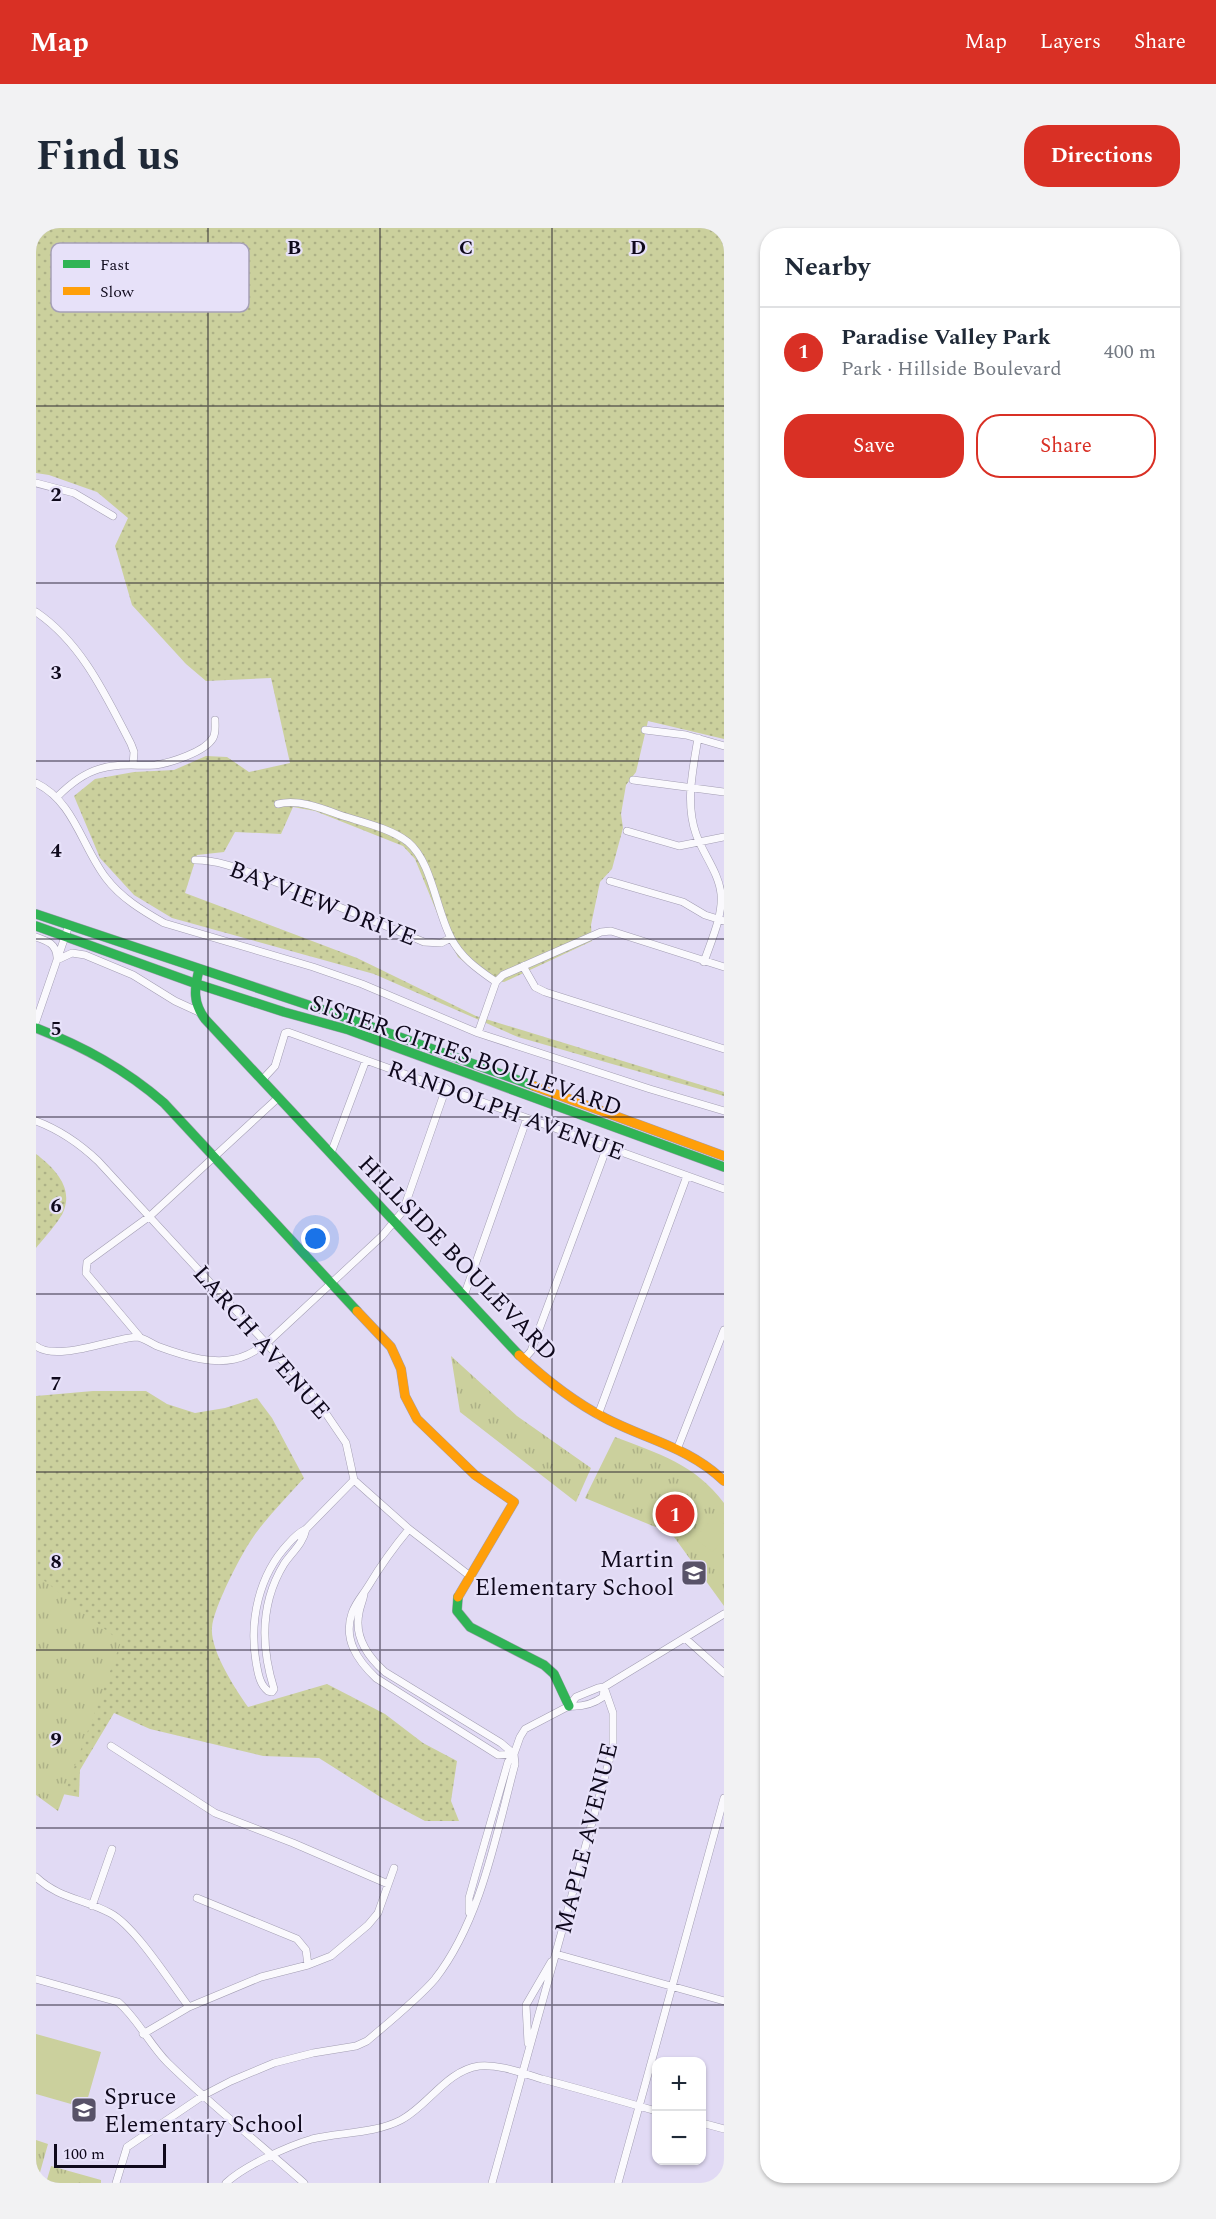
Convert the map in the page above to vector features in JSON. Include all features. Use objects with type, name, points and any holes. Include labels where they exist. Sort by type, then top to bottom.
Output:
[{"type":"street","points":[[36,483],[74,493],[112,516]]},
{"type":"street","points":[[36,612],[68,639],[91,669],[131,744],[134,752],[133,765]]},
{"type":"street","points":[[57,797],[82,776],[98,769],[157,765],[179,759],[201,749],[213,739],[214,720]]},
{"type":"street","points":[[645,730],[698,738],[724,746]]},
{"type":"street","points":[[698,738],[691,787],[692,820],[700,843],[718,880],[721,893],[721,920],[704,962]]},
{"type":"street","points":[[633,780],[724,792]]},
{"type":"street","points":[[36,783],[57,797],[74,821],[107,880],[143,911],[164,923],[313,967],[362,984],[478,1033],[724,1111]]},
{"type":"street","points":[[278,804],[293,802],[326,810],[393,834],[406,841],[416,850],[423,863],[451,938],[470,963],[496,982]]},
{"type":"street","points":[[627,831],[679,846],[724,837]]},
{"type":"street","name":"BAYVIEW DRIVE","points":[[195,860],[215,861],[261,877],[424,942],[441,943],[451,938]]},
{"type":"street","points":[[610,880],[683,902],[705,915],[721,920]]},
{"type":"street","points":[[36,914],[199,970],[193,998],[200,1012]]},
{"type":"street","points":[[36,926],[195,983]]},
{"type":"street","points":[[36,1021],[69,926]]},
{"type":"street","points":[[478,1033],[496,982],[503,975],[601,932],[611,931],[724,967]]},
{"type":"street","points":[[36,937],[56,948],[57,960]]},
{"type":"street","name":"HILLSIDE BOULEVARD","points":[[57,960],[72,953],[85,955],[133,975],[175,1001],[200,1012],[464,1296],[524,1359],[554,1386],[598,1415],[620,1426],[678,1447],[716,1472],[724,1481]]},
{"type":"street","points":[[523,966],[535,987],[545,992],[724,1049]]},
{"type":"street","name":"SISTER CITIES BOULEVARD","points":[[199,970],[353,1020],[724,1156]]},
{"type":"street","name":"SISTER CITIES BOULEVARD","points":[[195,983],[349,1030],[724,1167]]},
{"type":"street","points":[[36,1028],[77,1044],[122,1067],[164,1103],[391,1347],[401,1370],[405,1396],[417,1419],[475,1475],[514,1502],[458,1596],[458,1611],[463,1621],[470,1627],[544,1665],[554,1674],[569,1706]]},
{"type":"street","name":"RANDOLPH AVENUE","points":[[263,1079],[275,1066],[285,1033],[288,1032],[724,1189]]},
{"type":"street","points":[[331,1153],[366,1059]]},
{"type":"street","points":[[279,1097],[150,1216],[87,1262],[86,1273],[139,1336],[193,1358],[221,1360],[246,1356],[267,1343],[395,1222],[407,1202],[446,1088]]},
{"type":"street","points":[[464,1296],[527,1118]]},
{"type":"street","name":"LARCH AVENUE","points":[[36,1121],[81,1145],[98,1161],[312,1393],[346,1443],[354,1480]]},
{"type":"street","points":[[524,1359],[531,1351],[607,1147]]},
{"type":"street","points":[[598,1415],[687,1176]]},
{"type":"street","points":[[678,1447],[724,1330]]},
{"type":"street","points":[[36,1340],[36,1346],[42,1351],[64,1351],[139,1336]]},
{"type":"street","points":[[306,1529],[304,1538],[285,1563],[270,1594],[266,1611],[264,1646],[274,1689],[272,1692],[264,1688],[261,1682],[254,1646],[255,1618],[264,1582],[282,1550],[354,1480],[409,1529],[470,1576]]},
{"type":"street","points":[[409,1529],[385,1559],[352,1613],[350,1628],[353,1648],[361,1664],[376,1678],[498,1755],[514,1754]]},
{"type":"street","points":[[116,2183],[127,2147],[204,2096],[231,2080],[274,2063],[313,2053],[356,2046],[367,2041],[433,1981],[452,1954],[468,1918],[469,1898],[508,1762],[525,1729],[569,1706],[576,1697],[604,1687],[724,1614]]},
{"type":"street","points":[[686,1639],[724,1673]]},
{"type":"street","points":[[254,1646],[264,1646]]},
{"type":"street","points":[[569,1706],[578,1707],[598,1701],[603,1697],[604,1687]]},
{"type":"street","name":"MAPLE AVENUE","points":[[492,2183],[613,1747],[613,1713],[604,1687]]},
{"type":"street","points":[[111,1746],[215,1814],[293,1843],[388,1884]]},
{"type":"street","points":[[618,2183],[724,1798]]},
{"type":"street","points":[[92,1906],[112,1849]]},
{"type":"street","points":[[143,2034],[189,2007],[261,1977],[308,1965],[331,1956],[368,1925],[378,1913],[394,1868]]},
{"type":"street","points":[[36,1877],[48,1889],[110,1913],[127,1926],[189,2007]]},
{"type":"street","points":[[197,1898],[297,1939],[306,1950],[308,1965]]},
{"type":"street","points":[[556,1954],[724,2001]]},
{"type":"street","name":"MAPLE AVENUE","points":[[528,2049],[526,2006],[556,1954]]},
{"type":"street","points":[[36,1979],[118,2002],[129,2011],[143,2034],[167,2062],[304,2183]]},
{"type":"street","points":[[226,2183],[272,2155],[311,2140],[384,2126],[400,2120],[418,2109],[447,2080],[479,2067],[497,2067],[522,2073],[652,2110]]},
{"type":"street","points":[[706,2123],[724,2129]]},
{"type":"green space","points":[[36,228],[724,228],[724,739],[648,721],[636,772],[626,785],[621,814],[623,828],[612,869],[600,882],[591,925],[592,941],[504,982],[486,979],[458,957],[444,930],[415,859],[403,846],[315,811],[293,807],[281,834],[235,832],[224,852],[197,855],[185,893],[357,958],[476,1016],[724,1092],[724,1096],[518,1037],[374,974],[172,918],[134,895],[100,858],[74,796],[95,779],[134,772],[174,770],[206,756],[227,757],[249,772],[290,763],[271,678],[206,681],[186,664],[132,605],[115,546],[128,518],[97,492],[49,475],[36,473]]},
{"type":"green space","points":[[36,1154],[60,1178],[64,1185],[66,1201],[59,1219],[36,1248]]},
{"type":"green space","points":[[451,1356],[517,1416],[591,1468],[576,1502],[460,1412]]},
{"type":"green space","points":[[93,1391],[146,1391],[167,1404],[195,1413],[225,1408],[257,1398],[272,1418],[304,1478],[250,1541],[217,1607],[212,1637],[224,1669],[248,1707],[327,1684],[385,1714],[423,1743],[457,1761],[451,1801],[459,1821],[425,1821],[382,1798],[319,1758],[263,1756],[150,1729],[114,1713],[80,1770],[79,1797],[46,1791],[36,1786],[36,1396]]},
{"type":"green space","points":[[615,1437],[661,1455],[688,1469],[713,1490],[724,1503],[724,1606],[669,1530],[653,1526],[585,1498]]},
{"type":"green space","points":[[714,1516],[724,1524],[724,1538],[713,1552],[695,1539]]},
{"type":"green space","points":[[36,1574],[121,1642],[58,1811],[36,1795]]},
{"type":"green space","points":[[36,2034],[101,2052],[85,2108],[36,2094]]},
{"type":"green space","points":[[36,2140],[48,2144],[37,2183],[36,2183]]},
{"type":"green space","points":[[51,2166],[101,2180],[101,2183],[46,2183]]},
{"type":"traffic: fast","points":[[36,914],[353,1020],[534,1086]]},
{"type":"traffic: fast","points":[[36,926],[194,983],[349,1030],[724,1167]]},
{"type":"traffic: fast","points":[[199,970],[196,996],[198,1007],[205,1019],[519,1355]]},
{"type":"traffic: fast","points":[[36,1028],[103,1060],[164,1103],[357,1311]]},
{"type":"traffic: fast","points":[[458,1597],[457,1611],[470,1627],[544,1665],[554,1674],[569,1706]]},
{"type":"traffic: slow","points":[[534,1086],[724,1156]]},
{"type":"traffic: slow","points":[[357,1311],[391,1347],[401,1369],[405,1396],[417,1419],[475,1475],[514,1502],[458,1597]]},
{"type":"traffic: slow","points":[[519,1355],[582,1405],[621,1426],[697,1460],[724,1481]]},
{"type":"place","name":"Paradise Valley Park","points":[[675,1514]]},
{"type":"place","name":"Martin Elementary School","points":[[694,1573]]},
{"type":"place","name":"Spruce Elementary School","points":[[84,2110]]}]
